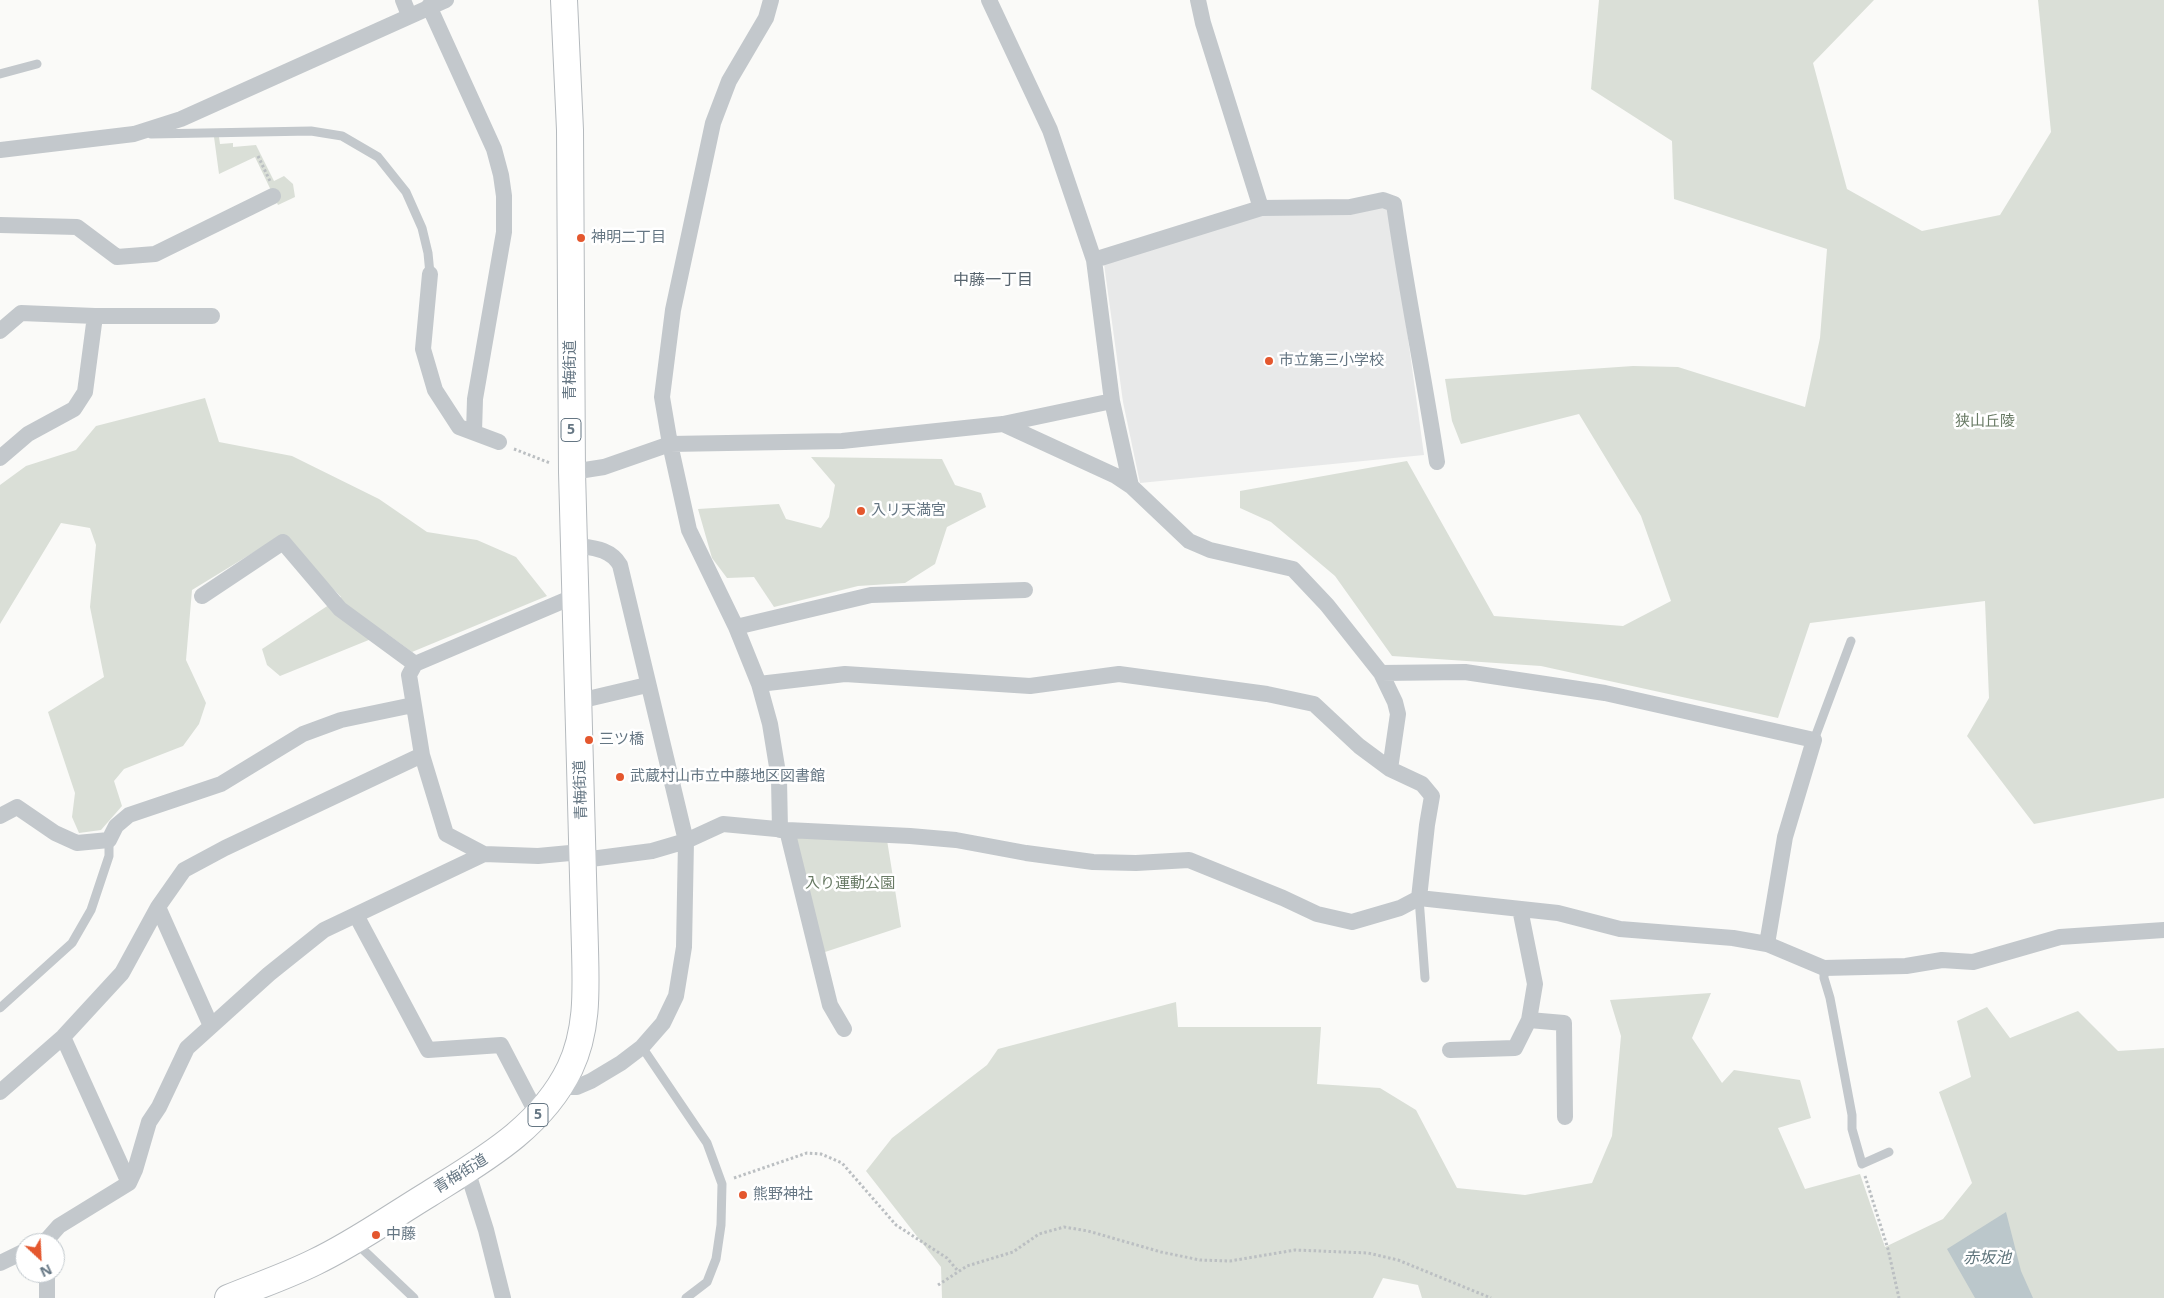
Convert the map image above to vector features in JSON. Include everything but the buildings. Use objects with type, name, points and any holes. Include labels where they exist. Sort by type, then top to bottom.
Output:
[{"type":"main road","name":"青梅街道","points":[[228,1298],[305,1267],[354,1241],[467,1170],[510,1140],[538,1116],[560,1087],[577,1052],[584,1018],[583,860],[572,472],[570,130],[564,0]]},
{"type":"street","points":[[0,150],[134,134],[180,119],[406,7],[429,6],[446,0]]},
{"type":"street","points":[[771,0],[766,18],[730,81],[712,123],[689,230],[666,358],[662,397],[670,444],[689,530],[736,627],[759,684],[770,724],[779,779],[784,830],[828,1011],[844,1028]]},
{"type":"street","points":[[990,0],[1050,130],[1094,260],[1112,401],[1131,486]]},
{"type":"street","points":[[1198,0],[1203,23],[1262,208]]},
{"type":"street","points":[[429,6],[494,149],[504,196],[504,232],[475,399],[474,432]]},
{"type":"street","points":[[0,225],[77,227],[117,257],[155,254],[272,189]]},
{"type":"street","points":[[1094,260],[1262,208],[1350,207],[1383,200],[1394,204],[1404,278],[1421,355],[1437,462]]},
{"type":"street","points":[[430,274],[423,349],[435,390],[459,427],[499,442]]},
{"type":"street","points":[[0,331],[21,313],[95,316],[212,316]]},
{"type":"street","points":[[0,458],[28,434],[74,409],[85,392],[95,316]]},
{"type":"street","points":[[572,472],[604,468],[670,444],[842,441],[1003,424],[1112,401]]},
{"type":"street","points":[[1003,424],[1116,476],[1131,486],[1189,541],[1210,550],[1293,569],[1327,605],[1381,672],[1395,702],[1398,714],[1390,769]]},
{"type":"street","points":[[202,596],[283,542],[340,609],[415,664]]},
{"type":"street","points":[[560,1087],[577,1087],[622,1063],[642,1047],[664,1023],[676,996],[684,947],[686,841],[647,685],[620,565],[616,557],[607,551],[574,545]]},
{"type":"street","points":[[736,627],[871,595],[1024,590]]},
{"type":"street","points":[[576,596],[415,664],[410,676],[422,754],[446,834],[484,854],[538,856],[570,853],[583,860],[652,851],[686,841],[723,824],[784,830],[956,840],[1026,853],[1114,864],[1189,860],[1283,898],[1317,914],[1352,922],[1400,908],[1419,898],[1558,913],[1620,929],[1733,938],[1767,944],[1824,968],[1906,966],[1942,960],[1973,962],[2060,937],[2164,930]]},
{"type":"street","points":[[1381,672],[1465,672],[1605,693],[1814,740],[1785,837],[1767,944]]},
{"type":"street","points":[[759,684],[845,674],[1030,686],[1120,674],[1267,694],[1314,704],[1358,746],[1390,769],[1422,784],[1432,796],[1426,825],[1419,898]]},
{"type":"street","points":[[579,701],[647,685]]},
{"type":"street","points":[[0,816],[17,807],[55,833],[77,843],[109,840],[116,826],[129,815],[221,784],[304,734],[340,720],[413,705]]},
{"type":"street","points":[[0,1092],[63,1037],[122,973],[158,907],[184,870],[225,848],[422,754]]},
{"type":"street","points":[[54,1233],[59,1226],[129,1183],[135,1170],[148,1122],[159,1106],[187,1048],[269,974],[324,930],[484,854]]},
{"type":"street","points":[[158,907],[211,1026]]},
{"type":"street","points":[[1450,1050],[1514,1048],[1529,1020],[1535,984],[1520,909]]},
{"type":"street","points":[[356,915],[428,1050],[501,1045],[538,1116]]},
{"type":"street","points":[[1529,1020],[1564,1023],[1565,1116]]},
{"type":"street","points":[[63,1037],[129,1183]]},
{"type":"street","points":[[467,1170],[486,1230],[503,1298]]},
{"type":"street","points":[[0,1263],[15,1256]]},
{"type":"street","points":[[47,1283],[47,1298]]},
{"type":"lane","points":[[0,74],[38,64]]},
{"type":"lane","points":[[134,134],[312,130],[342,136],[378,157],[406,192],[422,228],[428,253],[430,274]]},
{"type":"lane","points":[[1814,740],[1851,641]]},
{"type":"lane","points":[[0,1008],[72,943],[90,910],[109,856],[109,840]]},
{"type":"lane","points":[[1419,898],[1425,978]]},
{"type":"lane","points":[[1824,968],[1824,978],[1830,998],[1852,1116],[1852,1129],[1862,1164],[1889,1152]]},
{"type":"lane","points":[[642,1047],[708,1143],[722,1184],[721,1226],[716,1259],[707,1282],[686,1298]]},
{"type":"lane","points":[[354,1241],[414,1298]]},
{"type":"path","points":[[258,156],[272,189]]},
{"type":"path","points":[[499,442],[572,472]]},
{"type":"path","points":[[722,1184],[789,1158],[807,1153],[821,1154],[842,1163],[896,1225],[947,1258],[958,1271]]},
{"type":"path","points":[[1862,1164],[1888,1249],[1899,1298]]},
{"type":"path","points":[[938,1286],[966,1266],[1013,1252],[1039,1234],[1064,1227],[1088,1230],[1161,1252],[1200,1260],[1230,1261],[1295,1250],[1368,1252],[1398,1260],[1491,1298]]},
{"type":"shaded area","points":[[1390,207],[1424,455],[1140,483],[1123,402],[1104,264],[1266,213]]},
{"type":"green space","name":"狭山丘陵","points":[[1599,0],[1874,0],[1813,63],[1847,189],[1922,231],[2000,215],[2051,132],[2038,0],[2164,0],[2164,798],[2034,824],[1967,736],[1989,698],[1985,601],[1810,623],[1778,718],[1541,666],[1392,656],[1335,576],[1271,522],[1240,508],[1240,491],[1407,461],[1494,616],[1623,626],[1671,601],[1641,516],[1579,414],[1461,444],[1452,421],[1445,379],[1633,366],[1678,367],[1805,407],[1820,338],[1827,249],[1674,199],[1672,141],[1591,89]]},
{"type":"green space","points":[[214,137],[219,137],[220,144],[233,143],[233,147],[256,145],[274,181],[284,176],[293,184],[295,197],[278,205],[255,157],[219,174]]},
{"type":"green space","points":[[205,398],[219,442],[292,456],[379,499],[427,532],[477,540],[516,557],[547,596],[412,652],[386,633],[280,676],[267,665],[262,649],[341,597],[282,535],[192,590],[186,660],[206,703],[199,724],[183,746],[124,769],[114,781],[122,806],[101,830],[79,833],[72,817],[75,793],[48,712],[104,677],[90,607],[96,545],[90,528],[61,523],[0,624],[0,485],[26,466],[76,450],[96,426]]},
{"type":"green space","points":[[811,457],[942,459],[955,485],[981,493],[986,507],[947,527],[935,564],[905,583],[858,586],[774,607],[754,577],[727,578],[712,558],[698,509],[779,504],[786,519],[821,528],[829,517],[835,485]]},
{"type":"green space","name":"入り運動公園","points":[[800,836],[887,840],[901,927],[822,953],[794,841]]},
{"type":"green space","points":[[1711,993],[1692,1038],[1722,1083],[1734,1070],[1800,1080],[1811,1118],[1778,1128],[1805,1189],[1860,1174],[1885,1247],[1943,1219],[1972,1183],[1939,1092],[1971,1077],[1957,1021],[1987,1007],[2010,1038],[2078,1011],[2118,1051],[2164,1048],[2164,1298],[1422,1298],[1418,1285],[1383,1278],[1373,1298],[942,1298],[941,1267],[866,1171],[892,1138],[987,1065],[998,1049],[1176,1002],[1178,1027],[1321,1027],[1317,1084],[1380,1088],[1416,1110],[1457,1188],[1525,1195],[1592,1183],[1612,1136],[1621,1036],[1610,1000]]},
{"type":"water","name":"赤坂池","points":[[2006,1212],[2021,1271],[2033,1298],[1975,1298],[1947,1249]]},
{"type":"place","name":"神明二丁目","points":[[581,238]]},
{"type":"place","name":"市立第三小学校","points":[[1269,361]]},
{"type":"place","name":"入リ天満宮","points":[[861,511]]},
{"type":"place","name":"三ツ橋","points":[[589,740]]},
{"type":"place","name":"武蔵村山市立中藤地区図書館","points":[[620,777]]},
{"type":"place","name":"熊野神社","points":[[743,1195]]},
{"type":"place","name":"中藤","points":[[376,1235]]},
{"type":"district","name":"中藤一丁目","points":[[993,280]]}]
